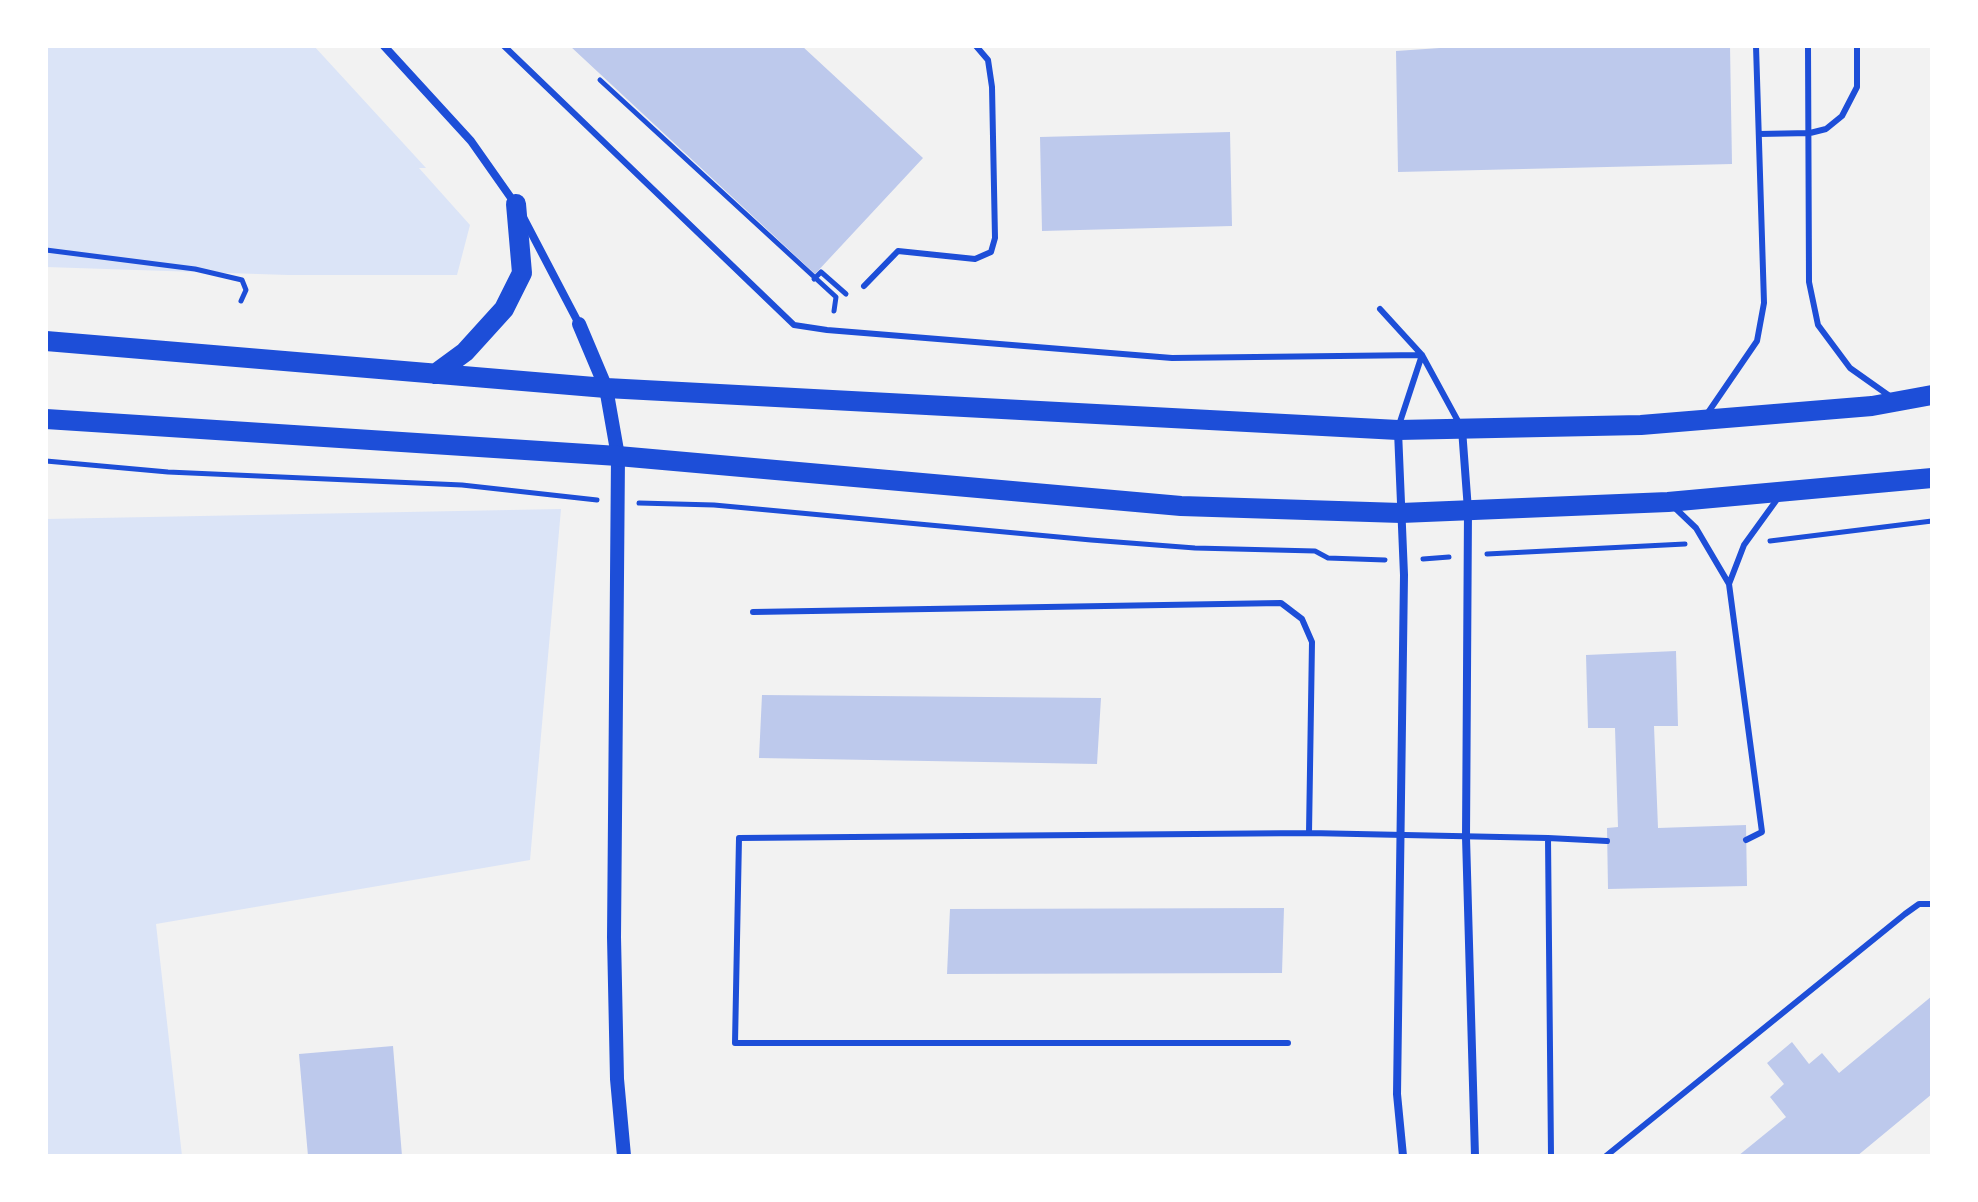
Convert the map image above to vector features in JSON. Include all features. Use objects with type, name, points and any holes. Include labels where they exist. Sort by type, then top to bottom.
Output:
[{"type":"main road","points":[[435,374],[465,352],[504,309],[522,273],[516,204]]},
{"type":"main road","points":[[46,341],[606,388],[1398,430],[1641,425],[1897,402],[1932,395]]},
{"type":"main road","points":[[46,419],[618,456],[1181,506],[1401,513],[1668,502],[1932,478]]},
{"type":"street","points":[[384,46],[471,141],[516,204],[554,270],[606,388],[618,456],[614,937],[617,1079],[624,1156]]},
{"type":"street","points":[[1462,429],[1468,510],[1466,837],[1475,1156]]},
{"type":"street","points":[[1398,430],[1403,560],[1397,1094],[1403,1156]]},
{"type":"lane","points":[[504,46],[794,325],[1172,358],[1422,355]]},
{"type":"lane","points":[[864,286],[898,251],[975,259],[991,252],[995,238],[992,87],[988,60],[976,46]]},
{"type":"lane","points":[[1703,420],[1757,341],[1764,303],[1756,46]]},
{"type":"lane","points":[[1808,46],[1809,282],[1818,325],[1850,368],[1897,402]]},
{"type":"lane","points":[[1759,134],[1810,133],[1826,129],[1842,116],[1857,87],[1857,46]]},
{"type":"lane","points":[[1380,309],[1422,355],[1462,429]]},
{"type":"lane","points":[[1398,430],[1422,355]]},
{"type":"lane","points":[[1729,584],[1744,545],[1783,492]]},
{"type":"lane","points":[[1668,502],[1696,528],[1729,584],[1762,832],[1746,840]]},
{"type":"lane","points":[[753,612],[1281,603],[1302,619],[1312,642],[1309,833]]},
{"type":"lane","points":[[1288,1043],[735,1043],[739,838],[1309,833],[1607,841]]},
{"type":"lane","points":[[1548,838],[1551,1156]]},
{"type":"lane","points":[[1606,1156],[1905,914],[1919,904],[1932,904]]},
{"type":"path","points":[[600,80],[836,297],[827,330]]},
{"type":"path","points":[[46,250],[195,269],[242,280],[246,290],[241,301]]},
{"type":"path","points":[[814,279],[821,272],[852,300]]},
{"type":"path","points":[[46,461],[168,472],[462,485],[617,502],[714,505],[1091,540],[1195,548],[1315,551],[1328,558],[1403,560],[1706,542]]},
{"type":"path","points":[[1744,545],[1932,521]]},
{"type":"shaded area","points":[[46,46],[314,46],[426,168],[419,168],[470,225],[457,275],[288,275],[46,267]]},
{"type":"shaded area","points":[[561,509],[530,860],[156,924],[182,1156],[46,1156],[46,519]]},
{"type":"building","points":[[570,46],[802,46],[923,158],[815,274]]},
{"type":"building","points":[[1469,46],[1730,46],[1732,164],[1398,172],[1396,51]]},
{"type":"building","points":[[1230,132],[1232,226],[1042,231],[1040,137]]},
{"type":"building","points":[[1676,651],[1678,726],[1654,726],[1658,828],[1746,825],[1747,886],[1608,889],[1607,828],[1618,827],[1615,728],[1588,728],[1586,655]]},
{"type":"building","points":[[762,695],[1101,698],[1097,764],[759,758]]},
{"type":"building","points":[[1284,908],[1282,973],[947,974],[950,909]]},
{"type":"building","points":[[1932,996],[1932,1094],[1857,1156],[1738,1156],[1786,1117],[1770,1097],[1784,1084],[1767,1063],[1792,1042],[1809,1064],[1822,1053],[1839,1073]]},
{"type":"building","points":[[393,1046],[402,1156],[308,1156],[299,1054]]}]
